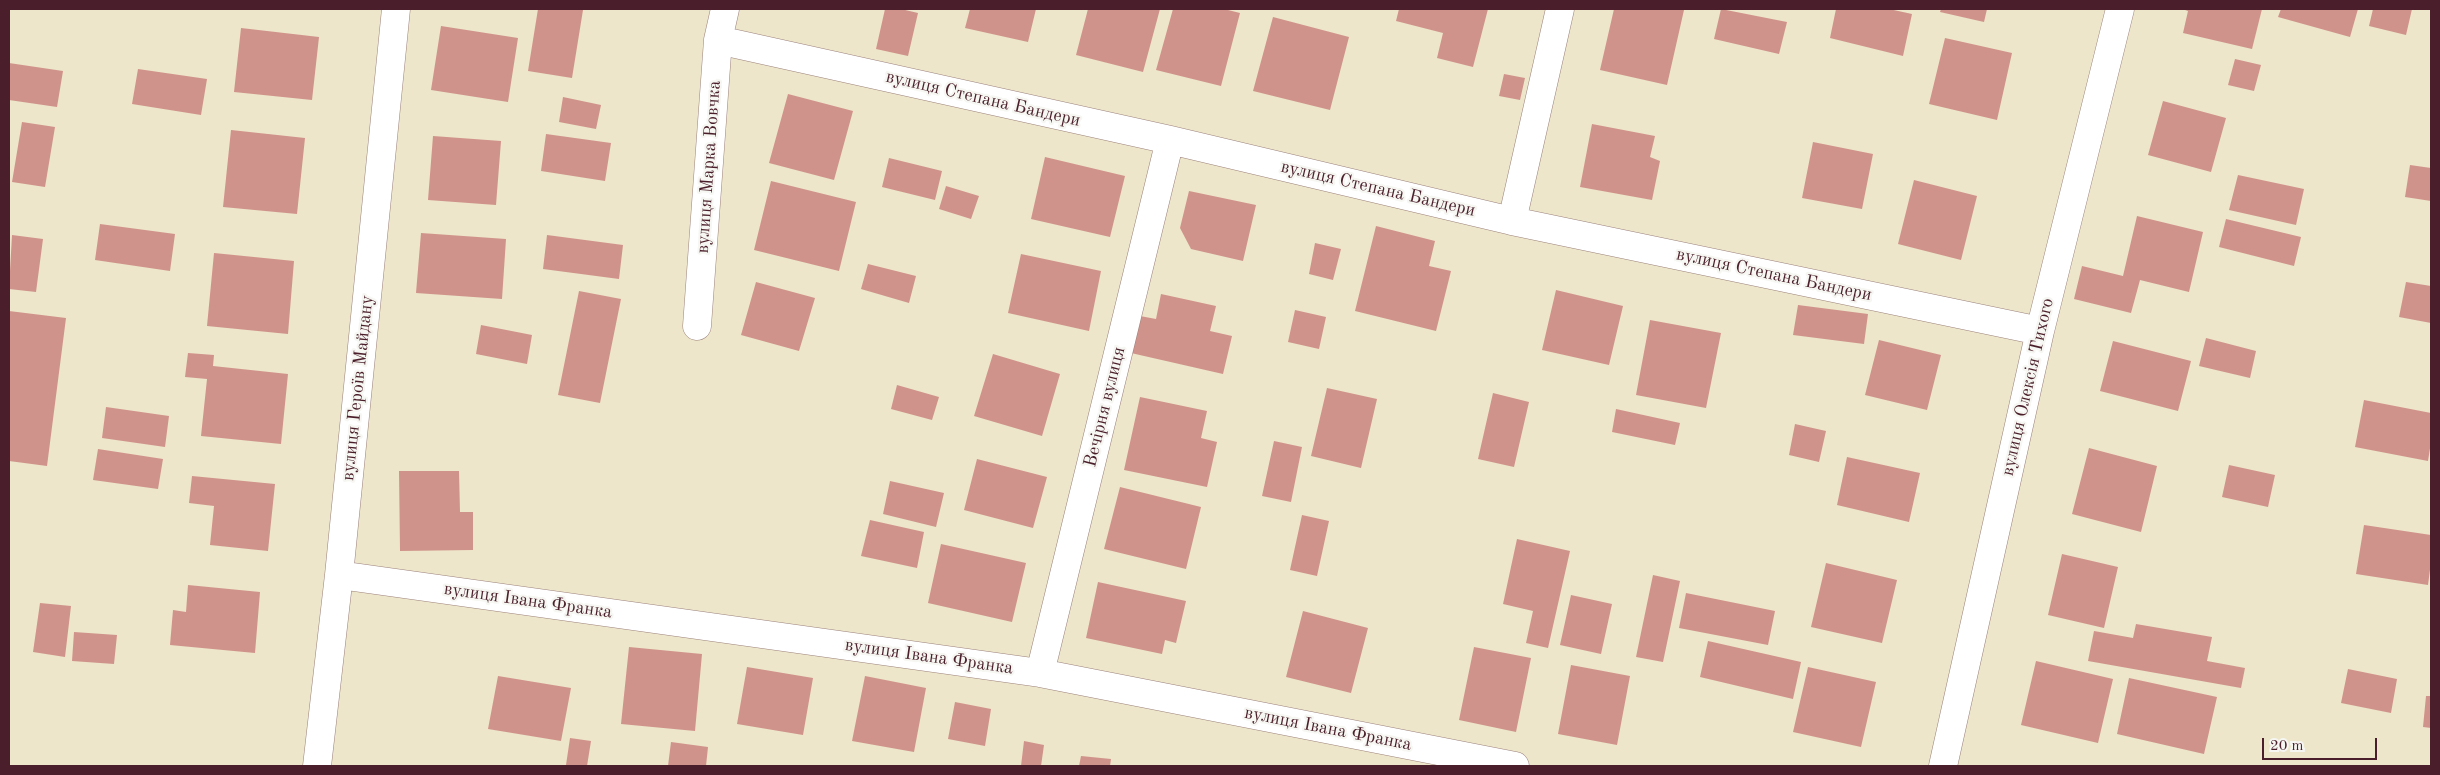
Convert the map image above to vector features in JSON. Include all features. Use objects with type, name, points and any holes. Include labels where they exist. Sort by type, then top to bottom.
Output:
[{"type":"street","name":"вулиця Героїв Майдану","points":[[317,766],[339,575],[396,9]]},
{"type":"street","name":"вулиця Марка Вовчка","points":[[697,326],[718,40],[724,9]]},
{"type":"street","points":[[1512,221],[1560,9]]},
{"type":"street","name":"вулиця Олексія Тихого","points":[[1943,766],[2040,331],[2120,9]]},
{"type":"street","name":"вулиця Степана Бандери","points":[[718,40],[1170,140],[1512,221],[2040,331]]},
{"type":"street","name":"Вечірня вулиця","points":[[1040,673],[1170,140]]},
{"type":"street","name":"вулиця Івана Франка","points":[[339,575],[1040,673],[1515,766]]},
{"type":"building","points":[[538,9],[583,10],[572,78],[528,71]]},
{"type":"building","points":[[885,9],[901,9],[918,13],[908,56],[876,49]]},
{"type":"building","points":[[970,9],[1036,9],[1028,42],[965,28]]},
{"type":"building","points":[[1088,9],[1160,9],[1143,72],[1076,55]]},
{"type":"building","points":[[1173,9],[1224,9],[1240,13],[1221,86],[1156,70]]},
{"type":"building","points":[[1399,9],[1488,9],[1473,67],[1437,58],[1443,33],[1396,21]]},
{"type":"building","points":[[1614,9],[1684,10],[1667,85],[1600,70]]},
{"type":"building","points":[[1721,9],[1787,22],[1779,54],[1714,39]]},
{"type":"building","points":[[1836,9],[1889,9],[1912,14],[1903,56],[1830,38]]},
{"type":"building","points":[[1941,9],[1987,9],[1984,22],[1940,12]]},
{"type":"building","points":[[2182,9],[2262,9],[2252,49],[2183,33],[2188,11]]},
{"type":"building","points":[[2281,9],[2358,9],[2350,37],[2278,17]]},
{"type":"building","points":[[2373,9],[2412,9],[2406,35],[2369,26]]},
{"type":"building","points":[[1273,17],[1349,37],[1330,110],[1253,91]]},
{"type":"building","points":[[441,26],[518,38],[508,102],[431,90]]},
{"type":"building","points":[[241,28],[319,37],[312,100],[234,92]]},
{"type":"building","points":[[1945,38],[2012,53],[1997,120],[1929,104]]},
{"type":"building","points":[[2235,59],[2261,65],[2254,91],[2228,85]]},
{"type":"building","points":[[9,63],[63,71],[57,107],[9,100]]},
{"type":"building","points":[[138,69],[207,79],[201,115],[132,104]]},
{"type":"building","points":[[1504,74],[1525,78],[1520,100],[1499,96]]},
{"type":"building","points":[[788,94],[853,111],[834,180],[769,163]]},
{"type":"building","points":[[563,97],[601,105],[596,129],[559,122]]},
{"type":"building","points":[[2163,101],[2226,118],[2211,172],[2148,155]]},
{"type":"building","points":[[22,122],[55,127],[45,187],[12,182]]},
{"type":"building","points":[[1592,124],[1655,136],[1650,157],[1660,161],[1652,200],[1580,187]]},
{"type":"building","points":[[231,130],[305,138],[297,214],[223,207]]},
{"type":"building","points":[[546,134],[611,143],[605,181],[541,171]]},
{"type":"building","points":[[433,136],[501,141],[496,205],[428,200]]},
{"type":"building","points":[[1813,142],[1873,154],[1862,209],[1802,198]]},
{"type":"building","points":[[1045,157],[1125,176],[1110,237],[1031,219]]},
{"type":"building","points":[[889,158],[942,171],[935,200],[882,187]]},
{"type":"building","points":[[2410,165],[2431,168],[2431,201],[2405,197]]},
{"type":"building","points":[[2238,175],[2304,189],[2296,225],[2229,210]]},
{"type":"building","points":[[1914,180],[1977,196],[1961,260],[1898,244]]},
{"type":"building","points":[[771,181],[856,202],[839,271],[754,250]]},
{"type":"building","points":[[946,186],[979,196],[971,219],[939,209]]},
{"type":"building","points":[[1189,191],[1256,205],[1243,261],[1191,249],[1180,228]]},
{"type":"building","points":[[2137,216],[2203,232],[2189,292],[2140,280],[2131,313],[2074,299],[2082,266],[2123,276]]},
{"type":"building","points":[[2226,219],[2301,237],[2294,266],[2219,247]]},
{"type":"building","points":[[100,224],[175,234],[170,271],[95,260]]},
{"type":"building","points":[[1376,226],[1435,241],[1429,266],[1451,271],[1436,331],[1355,311]]},
{"type":"building","points":[[421,233],[506,239],[502,299],[416,293]]},
{"type":"building","points":[[12,235],[43,239],[36,292],[9,289]]},
{"type":"building","points":[[547,235],[623,245],[619,279],[543,269]]},
{"type":"building","points":[[1315,243],[1341,249],[1333,280],[1309,274]]},
{"type":"building","points":[[214,253],[294,261],[288,334],[207,326]]},
{"type":"building","points":[[1021,254],[1101,271],[1089,331],[1008,313]]},
{"type":"building","points":[[868,264],[916,276],[909,303],[861,289]]},
{"type":"building","points":[[756,282],[815,298],[799,351],[741,335]]},
{"type":"building","points":[[2406,282],[2431,286],[2431,323],[2399,317]]},
{"type":"building","points":[[1556,290],[1623,306],[1609,365],[1542,350]]},
{"type":"building","points":[[579,291],[621,299],[600,403],[558,395]]},
{"type":"building","points":[[1161,294],[1216,306],[1210,331],[1232,336],[1223,374],[1131,353],[1140,316],[1156,319]]},
{"type":"building","points":[[1798,305],[1868,314],[1864,344],[1793,335]]},
{"type":"building","points":[[1295,310],[1326,317],[1319,349],[1288,342]]},
{"type":"building","points":[[9,311],[66,318],[47,466],[9,461]]},
{"type":"building","points":[[1650,320],[1721,333],[1706,408],[1636,395]]},
{"type":"building","points":[[481,325],[532,335],[527,364],[476,354]]},
{"type":"building","points":[[2206,338],[2256,351],[2250,378],[2199,366]]},
{"type":"building","points":[[1879,340],[1941,355],[1927,410],[1865,395]]},
{"type":"building","points":[[2113,341],[2191,361],[2178,411],[2100,391]]},
{"type":"building","points":[[188,353],[214,355],[213,366],[288,374],[281,444],[201,436],[207,379],[185,377]]},
{"type":"building","points":[[993,354],[1060,374],[1042,436],[974,416]]},
{"type":"building","points":[[897,385],[939,397],[932,420],[891,409]]},
{"type":"building","points":[[1327,388],[1377,399],[1361,468],[1311,456]]},
{"type":"building","points":[[1493,393],[1529,402],[1514,467],[1478,459]]},
{"type":"building","points":[[1140,397],[1207,411],[1201,438],[1217,442],[1207,487],[1124,470]]},
{"type":"building","points":[[2364,400],[2431,413],[2431,442],[2428,461],[2355,447]]},
{"type":"building","points":[[106,407],[169,416],[165,447],[102,438]]},
{"type":"building","points":[[1616,409],[1680,423],[1675,445],[1612,432]]},
{"type":"building","points":[[1795,424],[1826,431],[1819,462],[1789,455]]},
{"type":"building","points":[[1274,441],[1302,447],[1291,502],[1262,496]]},
{"type":"building","points":[[2089,448],[2157,466],[2141,532],[2072,514]]},
{"type":"building","points":[[98,449],[163,459],[158,489],[93,480]]},
{"type":"building","points":[[1847,457],[1920,473],[1909,522],[1837,505]]},
{"type":"building","points":[[977,459],[1047,477],[1033,528],[964,510]]},
{"type":"building","points":[[2229,465],[2275,475],[2268,507],[2222,497]]},
{"type":"building","points":[[399,471],[459,471],[460,512],[473,512],[473,550],[400,551]]},
{"type":"building","points":[[192,476],[275,484],[268,551],[210,545],[214,506],[189,503]]},
{"type":"building","points":[[890,481],[944,493],[936,527],[883,514]]},
{"type":"building","points":[[1120,487],[1201,507],[1186,569],[1104,549]]},
{"type":"building","points":[[1302,515],[1329,521],[1317,576],[1290,570]]},
{"type":"building","points":[[870,520],[924,532],[917,568],[861,556]]},
{"type":"building","points":[[2364,525],[2431,535],[2431,562],[2428,585],[2356,574]]},
{"type":"building","points":[[1517,539],[1570,551],[1548,648],[1526,643],[1533,611],[1503,604]]},
{"type":"building","points":[[941,544],[1026,563],[1012,622],[928,603]]},
{"type":"building","points":[[2062,554],[2118,567],[2104,628],[2048,615]]},
{"type":"building","points":[[1826,563],[1897,580],[1882,643],[1811,627]]},
{"type":"building","points":[[1653,575],[1680,581],[1663,662],[1636,657]]},
{"type":"building","points":[[1098,582],[1186,601],[1176,643],[1165,640],[1162,654],[1086,638]]},
{"type":"building","points":[[188,585],[260,592],[255,653],[170,645],[173,610],[186,612]]},
{"type":"building","points":[[1686,593],[1775,611],[1768,645],[1679,628]]},
{"type":"building","points":[[1571,595],[1612,604],[1601,654],[1560,645]]},
{"type":"building","points":[[40,603],[71,606],[65,657],[33,652]]},
{"type":"building","points":[[1303,611],[1368,628],[1351,693],[1286,677]]},
{"type":"building","points":[[2136,624],[2212,637],[2207,661],[2245,668],[2241,688],[2088,661],[2094,631],[2133,638]]},
{"type":"building","points":[[74,632],[117,635],[114,664],[72,661]]},
{"type":"building","points":[[1708,641],[1801,662],[1793,699],[1700,677]]},
{"type":"building","points":[[629,647],[702,654],[695,731],[621,724]]},
{"type":"building","points":[[1474,647],[1531,658],[1516,732],[1459,720]]},
{"type":"building","points":[[2036,661],[2113,679],[2098,743],[2021,725]]},
{"type":"building","points":[[1571,665],[1630,676],[1617,745],[1558,734]]},
{"type":"building","points":[[747,667],[813,678],[803,735],[737,724]]},
{"type":"building","points":[[1808,667],[1876,682],[1861,747],[1793,732]]},
{"type":"building","points":[[2348,669],[2397,679],[2391,713],[2341,703]]},
{"type":"building","points":[[498,676],[571,688],[561,741],[488,729]]},
{"type":"building","points":[[865,676],[926,688],[914,752],[852,741]]},
{"type":"building","points":[[2129,678],[2217,697],[2204,754],[2117,734]]},
{"type":"building","points":[[2426,696],[2431,696],[2431,728],[2423,727]]},
{"type":"building","points":[[955,702],[991,709],[985,746],[948,739]]},
{"type":"building","points":[[570,738],[591,741],[587,766],[566,765]]},
{"type":"building","points":[[1024,741],[1044,745],[1041,766],[1021,766]]},
{"type":"building","points":[[671,742],[708,747],[706,766],[668,766]]},
{"type":"building","points":[[1081,756],[1111,759],[1110,766],[1079,766]]}]
